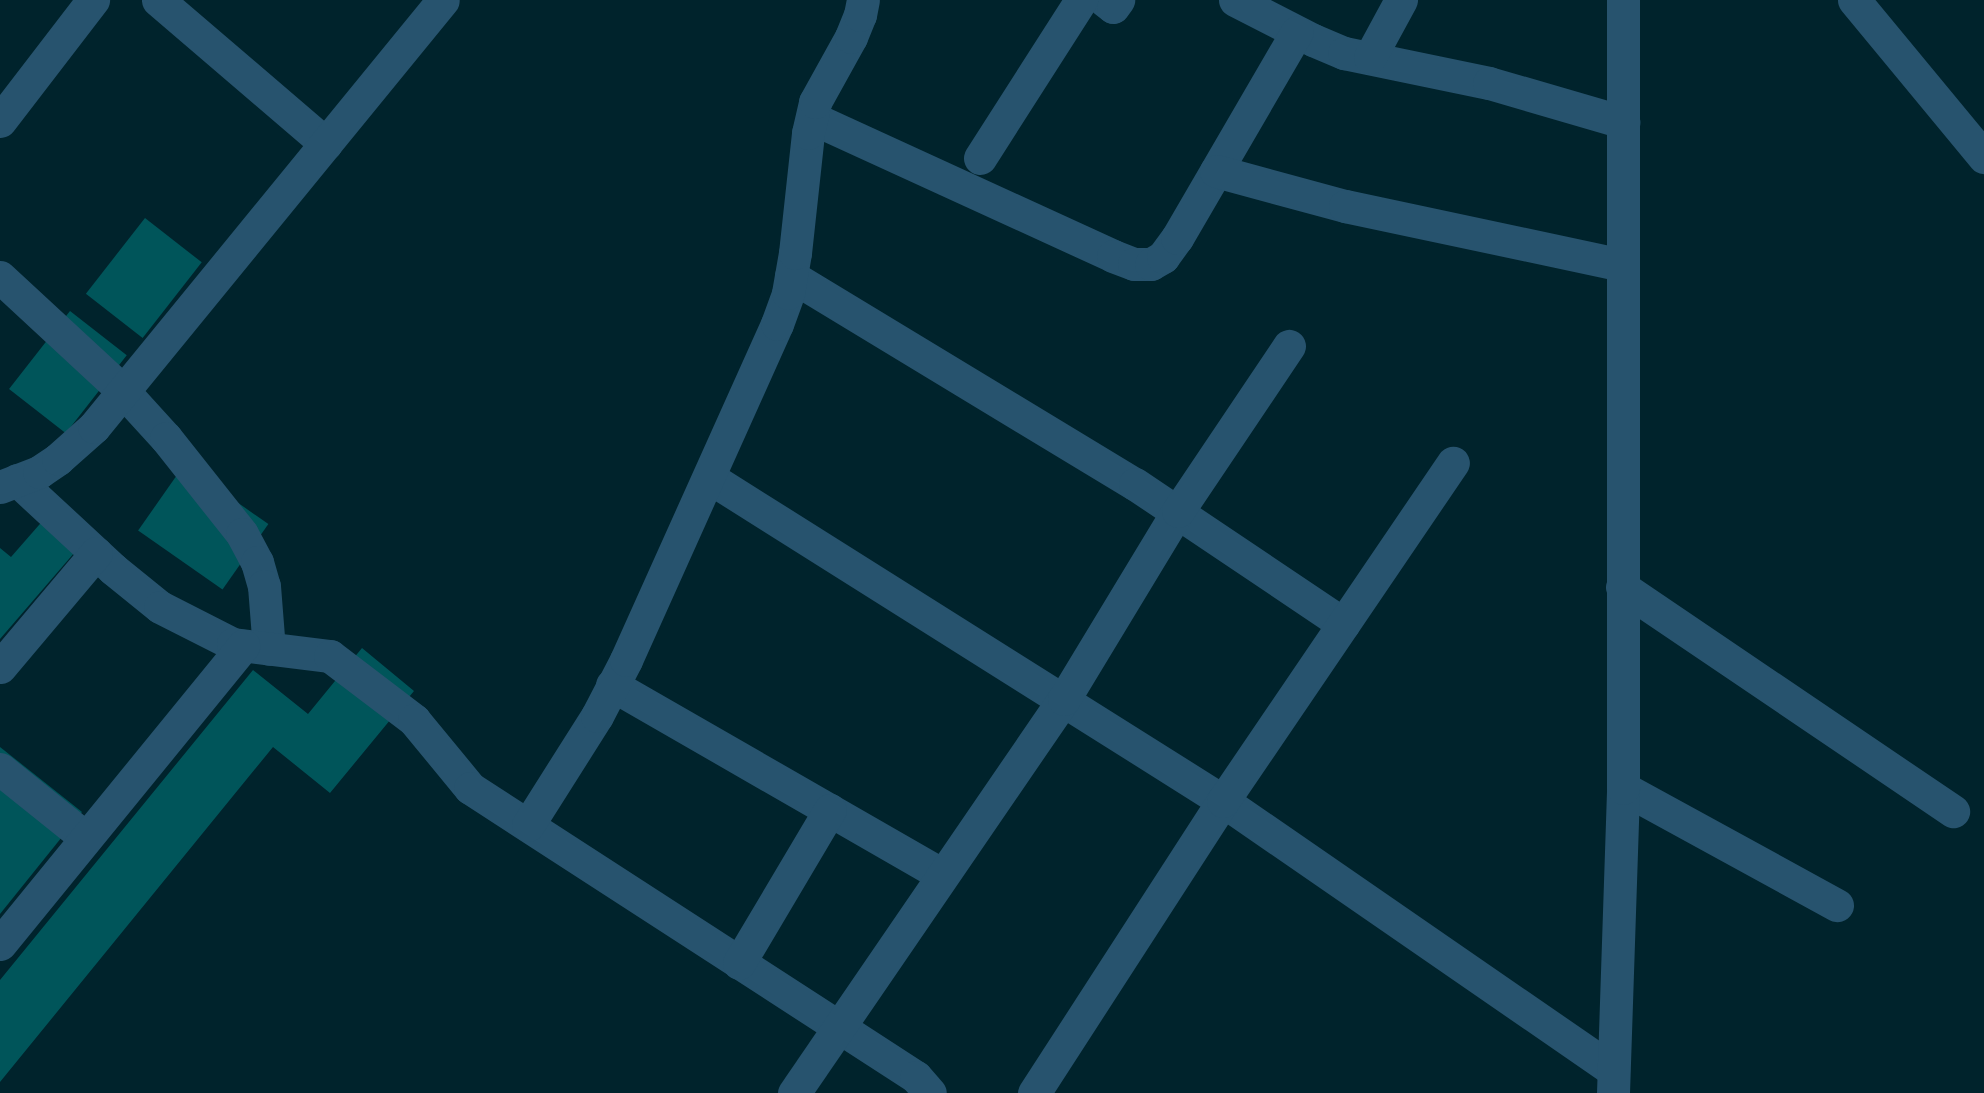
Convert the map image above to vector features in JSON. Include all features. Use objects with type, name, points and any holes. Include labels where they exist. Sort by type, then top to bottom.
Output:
[{"type":"street","points":[[0,121],[93,0]]},
{"type":"street","points":[[158,0],[326,144]]},
{"type":"street","points":[[528,825],[597,716],[710,478],[777,324],[791,276],[815,102],[854,30],[863,0]]},
{"type":"street","points":[[980,158],[1081,0]]},
{"type":"street","points":[[1104,0],[1113,7],[1118,0]]},
{"type":"street","points":[[1235,0],[1297,32],[1344,52],[1510,88],[1623,122]]},
{"type":"street","points":[[1370,57],[1401,0]]},
{"type":"street","points":[[1613,1081],[1623,788],[1623,0]]},
{"type":"street","points":[[1854,0],[1984,157]]},
{"type":"street","points":[[433,4],[326,144],[94,427],[58,459],[39,472],[9,484],[160,607],[232,644],[330,656],[414,720],[470,788],[916,1077],[930,1093]]},
{"type":"street","points":[[812,118],[1134,264],[1151,264],[1163,257],[1297,32]]},
{"type":"street","points":[[1216,171],[1345,206],[1623,265]]},
{"type":"street","points":[[791,276],[1178,511],[1343,624]]},
{"type":"street","points":[[0,277],[124,392],[166,438],[242,534],[257,562],[264,586],[256,648],[86,838],[0,944]]},
{"type":"street","points":[[794,1093],[837,1027],[1064,699],[1178,511],[1289,346]]},
{"type":"street","points":[[1034,1093],[1223,801],[1453,463]]},
{"type":"street","points":[[710,478],[1223,801],[1613,1081]]},
{"type":"street","points":[[0,667],[96,553]]},
{"type":"street","points":[[1622,587],[1953,811]]},
{"type":"street","points":[[612,685],[942,875]]},
{"type":"street","points":[[0,769],[86,838]]},
{"type":"street","points":[[1623,788],[1837,905]]},
{"type":"street","points":[[739,963],[830,810]]},
{"type":"building","points":[[145,218],[202,262],[143,338],[86,294]]},
{"type":"building","points":[[70,311],[127,355],[66,433],[9,389]]},
{"type":"building","points":[[184,465],[268,524],[222,590],[138,531]]},
{"type":"building","points":[[53,509],[87,538],[0,639],[0,548],[11,557]]},
{"type":"building","points":[[362,648],[414,691],[330,793],[273,747],[0,1082],[0,980],[253,670],[308,714]]},
{"type":"building","points":[[0,747],[82,812],[0,914]]}]
